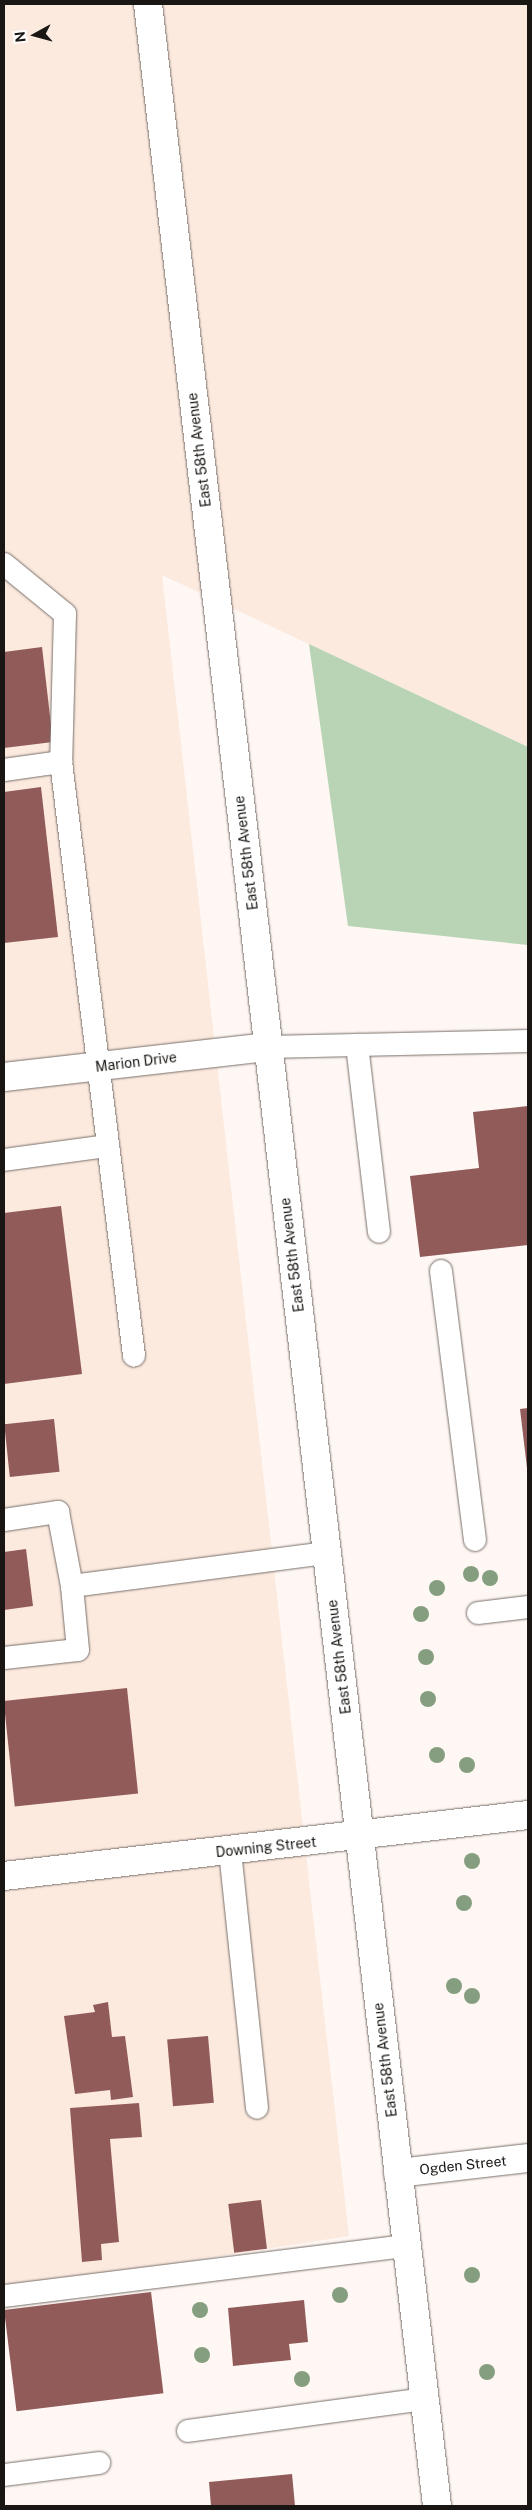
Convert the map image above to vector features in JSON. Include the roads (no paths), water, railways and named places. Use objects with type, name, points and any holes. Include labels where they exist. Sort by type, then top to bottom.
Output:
[{"type":"main road","name":"East 58th Avenue","points":[[148,4],[437,2506]]},
{"type":"main road","name":"Marion Drive","points":[[4,1077],[268,1046]]},
{"type":"main road","name":"Downing Street","points":[[4,1876],[360,1837],[528,1815]]},
{"type":"main road","name":"Ogden Street","points":[[398,2173],[528,2158]]},
{"type":"lane","points":[[4,564],[65,614],[61,762],[134,1356]]},
{"type":"lane","points":[[4,770],[61,762]]},
{"type":"lane","points":[[268,1046],[528,1041]]},
{"type":"lane","points":[[357,1045],[379,1232]]},
{"type":"lane","points":[[4,1160],[108,1146]]},
{"type":"lane","points":[[441,1272],[475,1540]]},
{"type":"lane","points":[[4,1520],[58,1512],[72,1586],[78,1650],[4,1658]]},
{"type":"lane","points":[[72,1586],[327,1553]]},
{"type":"lane","points":[[478,1613],[528,1607]]},
{"type":"lane","points":[[230,1851],[257,2108]]},
{"type":"lane","points":[[4,2296],[407,2246]]},
{"type":"lane","points":[[188,2431],[424,2399]]},
{"type":"lane","points":[[4,2475],[99,2464]]}]
